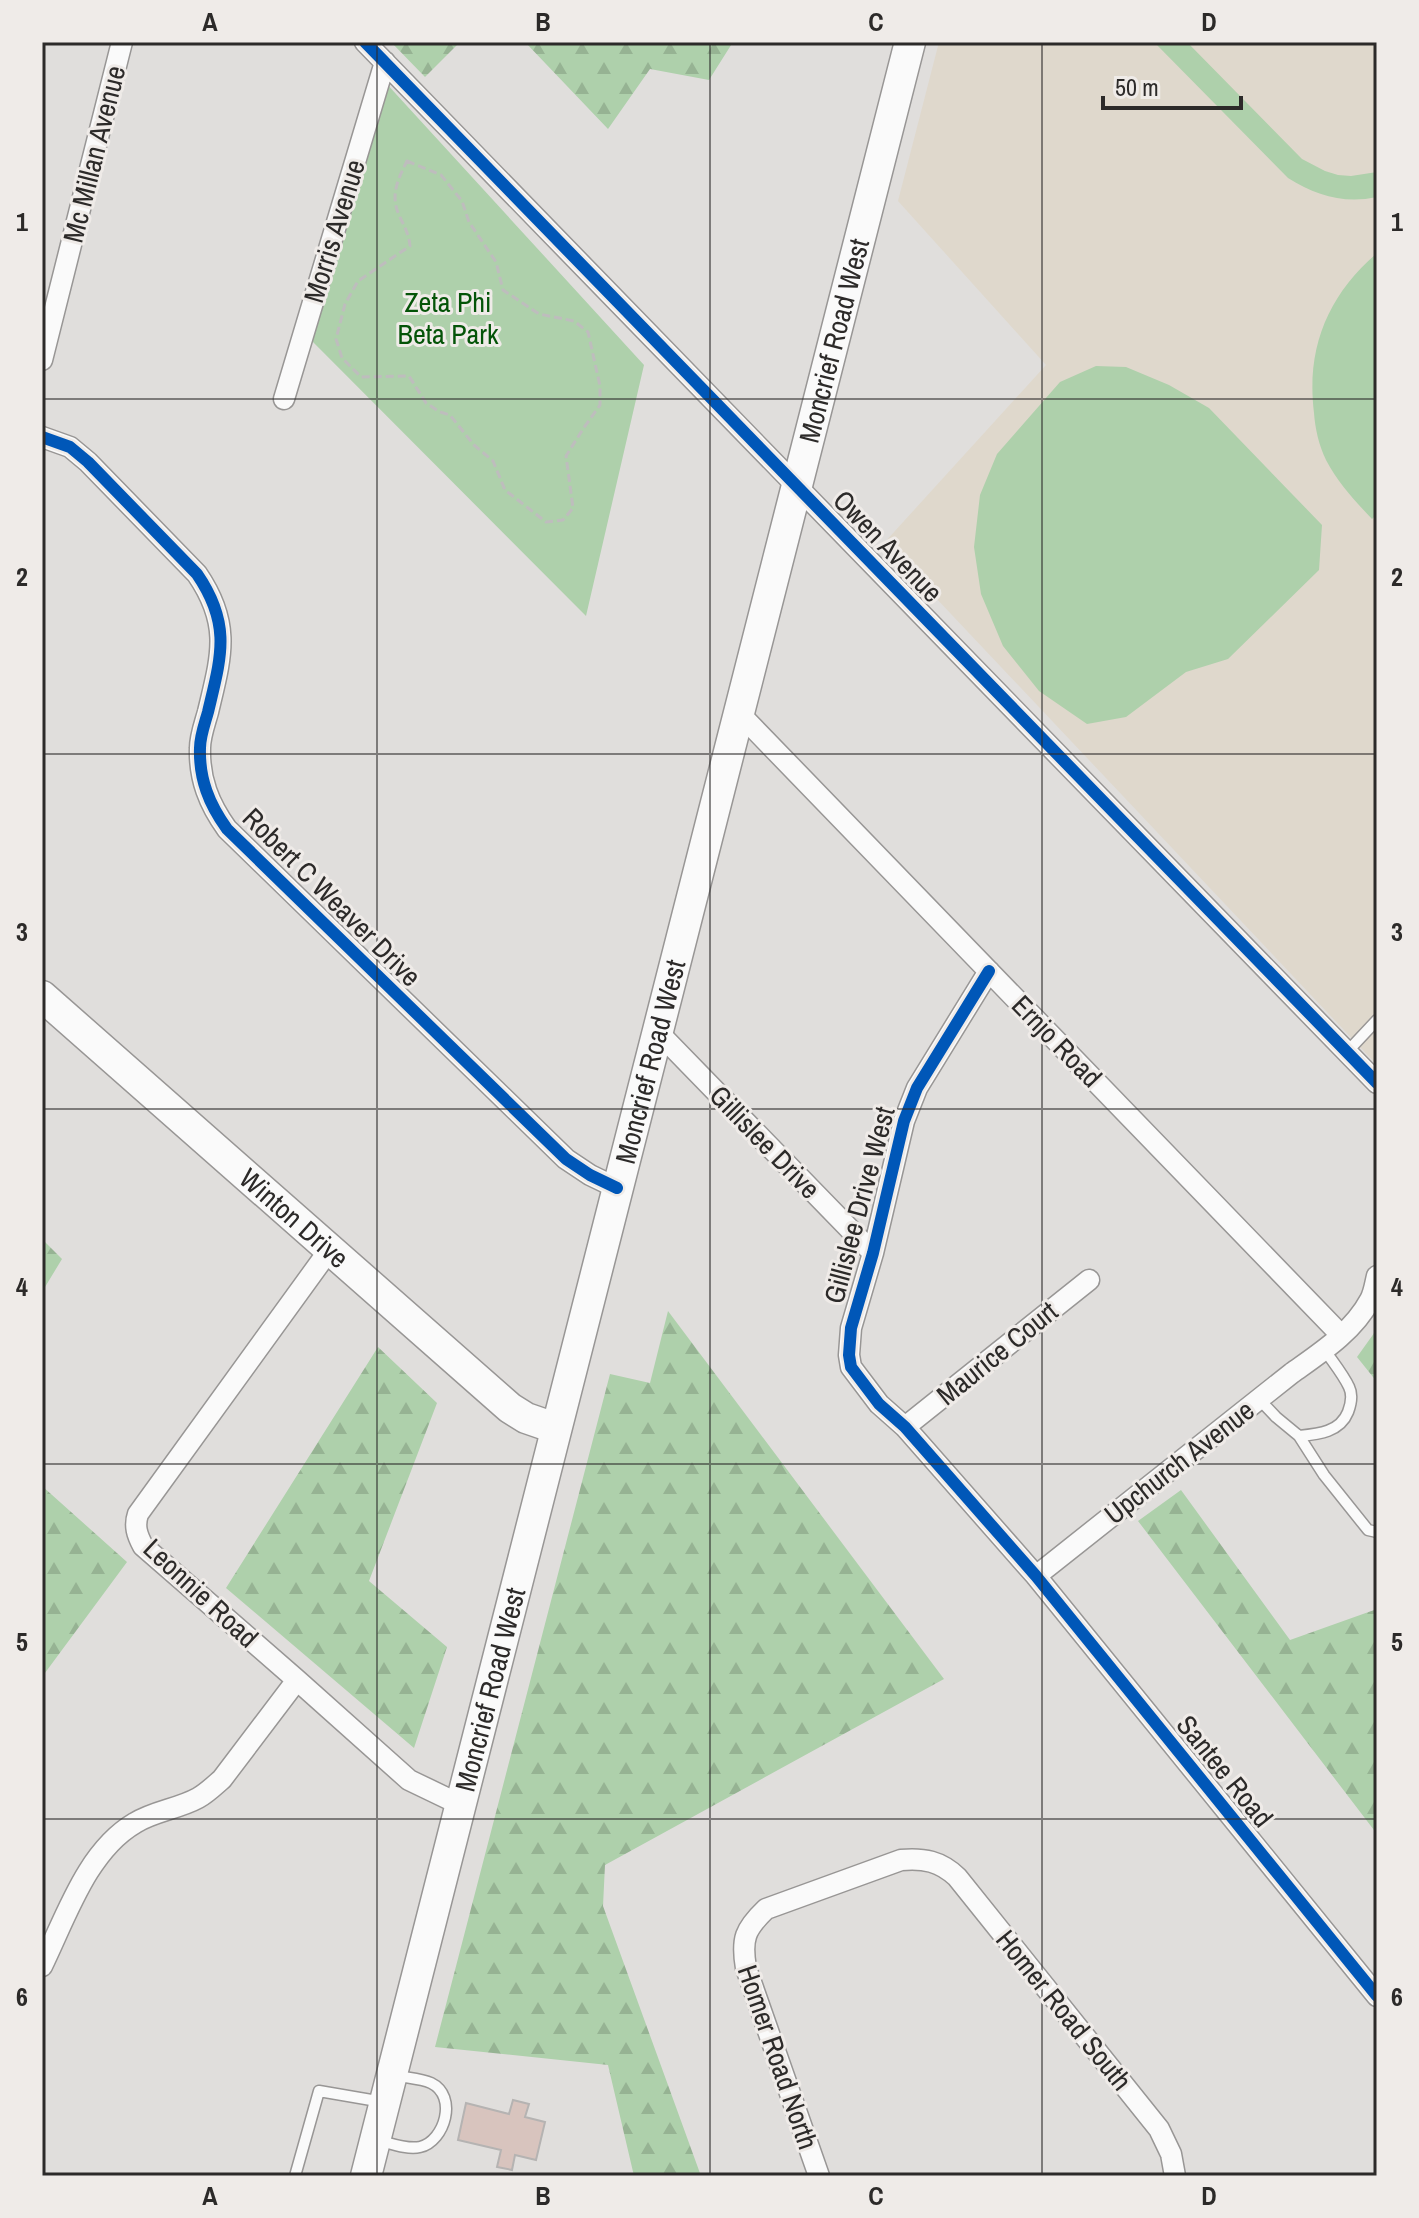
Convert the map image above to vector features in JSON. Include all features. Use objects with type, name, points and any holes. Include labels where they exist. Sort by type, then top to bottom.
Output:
[{"type":"main road","name":"Moncrief Road West","points":[[366,2176],[910,42]]},
{"type":"main road","name":"Winton Drive","points":[[42,996],[510,1408],[526,1418],[555,1428]]},
{"type":"street","name":"Mc Millan Avenue","points":[[42,360],[122,42]]},
{"type":"street","name":"Owen Avenue","points":[[365,42],[1377,1083]]},
{"type":"street","name":"Morris Avenue","points":[[284,399],[385,62]]},
{"type":"street","name":"Robert C Weaver Drive","points":[[42,437],[70,447],[88,462],[197,574],[207,589],[218,622],[221,655],[200,744],[200,766],[212,808],[227,829],[566,1159],[617,1188]]},
{"type":"street","name":"Ernjo Road","points":[[739,713],[1341,1335]]},
{"type":"street","name":"Gillislee Drive West","points":[[905,1427],[879,1404],[851,1367],[851,1328],[873,1253],[904,1121],[917,1088],[989,971]]},
{"type":"street","name":"Gillislee Drive","points":[[657,1031],[873,1253]]},
{"type":"street","name":"Leonnie Road","points":[[330,1249],[138,1514],[138,1538],[143,1546],[409,1780],[461,1805]]},
{"type":"street","name":"Upchurch Avenue","points":[[1036,1576],[1341,1335],[1371,1299],[1377,1276]]},
{"type":"street","name":"Maurice Court","points":[[905,1427],[1089,1280]]},
{"type":"street","points":[[905,1427],[1036,1576]]},
{"type":"street","name":"Santee Road","points":[[1036,1576],[1377,1996]]},
{"type":"street","points":[[42,1966],[90,1868],[104,1850],[134,1823],[183,1805],[211,1789],[222,1779],[297,1680]]},
{"type":"street","name":"Homer Road South","points":[[744,1937],[751,1923],[766,1909],[901,1860],[917,1858],[944,1865],[957,1877],[1159,2129],[1171,2154],[1175,2176]]},
{"type":"street","name":"Homer Road North","points":[[744,1937],[746,1968],[819,2176]]},
{"type":"lane","points":[[1347,1052],[1375,1026]]},
{"type":"lane","points":[[1299,1436],[1334,1429],[1345,1419],[1351,1404],[1351,1390],[1324,1349]]},
{"type":"lane","points":[[1259,1399],[1299,1436],[1368,1530],[1377,1532]]},
{"type":"lane","points":[[295,2176],[319,2091],[432,2083],[440,2091],[446,2114],[439,2135],[430,2144],[415,2149],[375,2140]]},
{"type":"path","points":[[407,161],[441,175],[462,201],[469,222],[496,262],[503,290],[539,314],[574,321],[588,332],[600,386],[600,405],[566,456],[573,508],[563,520],[546,522],[505,490],[493,461],[474,445],[450,415],[426,403],[409,376],[361,377],[342,358],[336,339],[345,304],[358,281],[410,246],[409,235],[397,211],[394,186],[407,161]]},
{"type":"shaded area","points":[[939,42],[1377,42],[1377,1065],[884,543],[1046,365],[898,201]]},
{"type":"green space","points":[[391,42],[460,42],[425,77]]},
{"type":"green space","points":[[525,42],[733,42],[709,80],[650,69],[608,129]]},
{"type":"green space","points":[[1154,42],[1187,42],[1302,159],[1338,175],[1377,172],[1377,197],[1354,200],[1331,197],[1309,190],[1288,178]]},
{"type":"green space","name":"Zeta Phi Beta Park","points":[[385,82],[644,365],[586,616],[309,338]]},
{"type":"green space","points":[[1377,253],[1377,514],[1372,519],[1341,484],[1326,460],[1316,431],[1312,389],[1317,345],[1333,305],[1360,269]]},
{"type":"green space","points":[[1096,366],[1126,367],[1169,385],[1209,408],[1322,525],[1319,570],[1228,659],[1186,672],[1126,717],[1087,724],[1039,691],[1003,646],[981,594],[974,547],[980,495],[997,454],[1060,382]]},
{"type":"green space","points":[[42,1239],[62,1259],[42,1292]]},
{"type":"green space","points":[[668,1311],[944,1679],[605,1865],[603,1906],[701,2176],[634,2176],[608,2065],[435,2047],[610,1374],[650,1383]]},
{"type":"green space","points":[[1377,1329],[1377,1382],[1357,1357]]},
{"type":"green space","points":[[378,1347],[437,1403],[369,1581],[447,1647],[414,1748],[226,1588]]},
{"type":"green space","points":[[42,1486],[127,1562],[42,1677]]},
{"type":"green space","points":[[1181,1490],[1290,1640],[1377,1609],[1377,1834],[1138,1521]]},
{"type":"building","points":[[513,2100],[529,2104],[525,2117],[545,2122],[536,2160],[515,2155],[512,2170],[497,2167],[501,2150],[458,2140],[466,2103],[509,2114]]},
{"type":"cycle path","points":[[365,42],[1377,1083]]},
{"type":"cycle path","points":[[42,437],[70,447],[88,462],[197,574],[208,592],[215,609],[220,642],[217,674],[201,739],[200,759],[206,791],[227,829],[566,1159],[617,1188]]},
{"type":"cycle path","points":[[989,971],[917,1088],[904,1121],[873,1253],[851,1328],[851,1367],[879,1404],[905,1427],[1036,1576],[1377,1996]]}]
